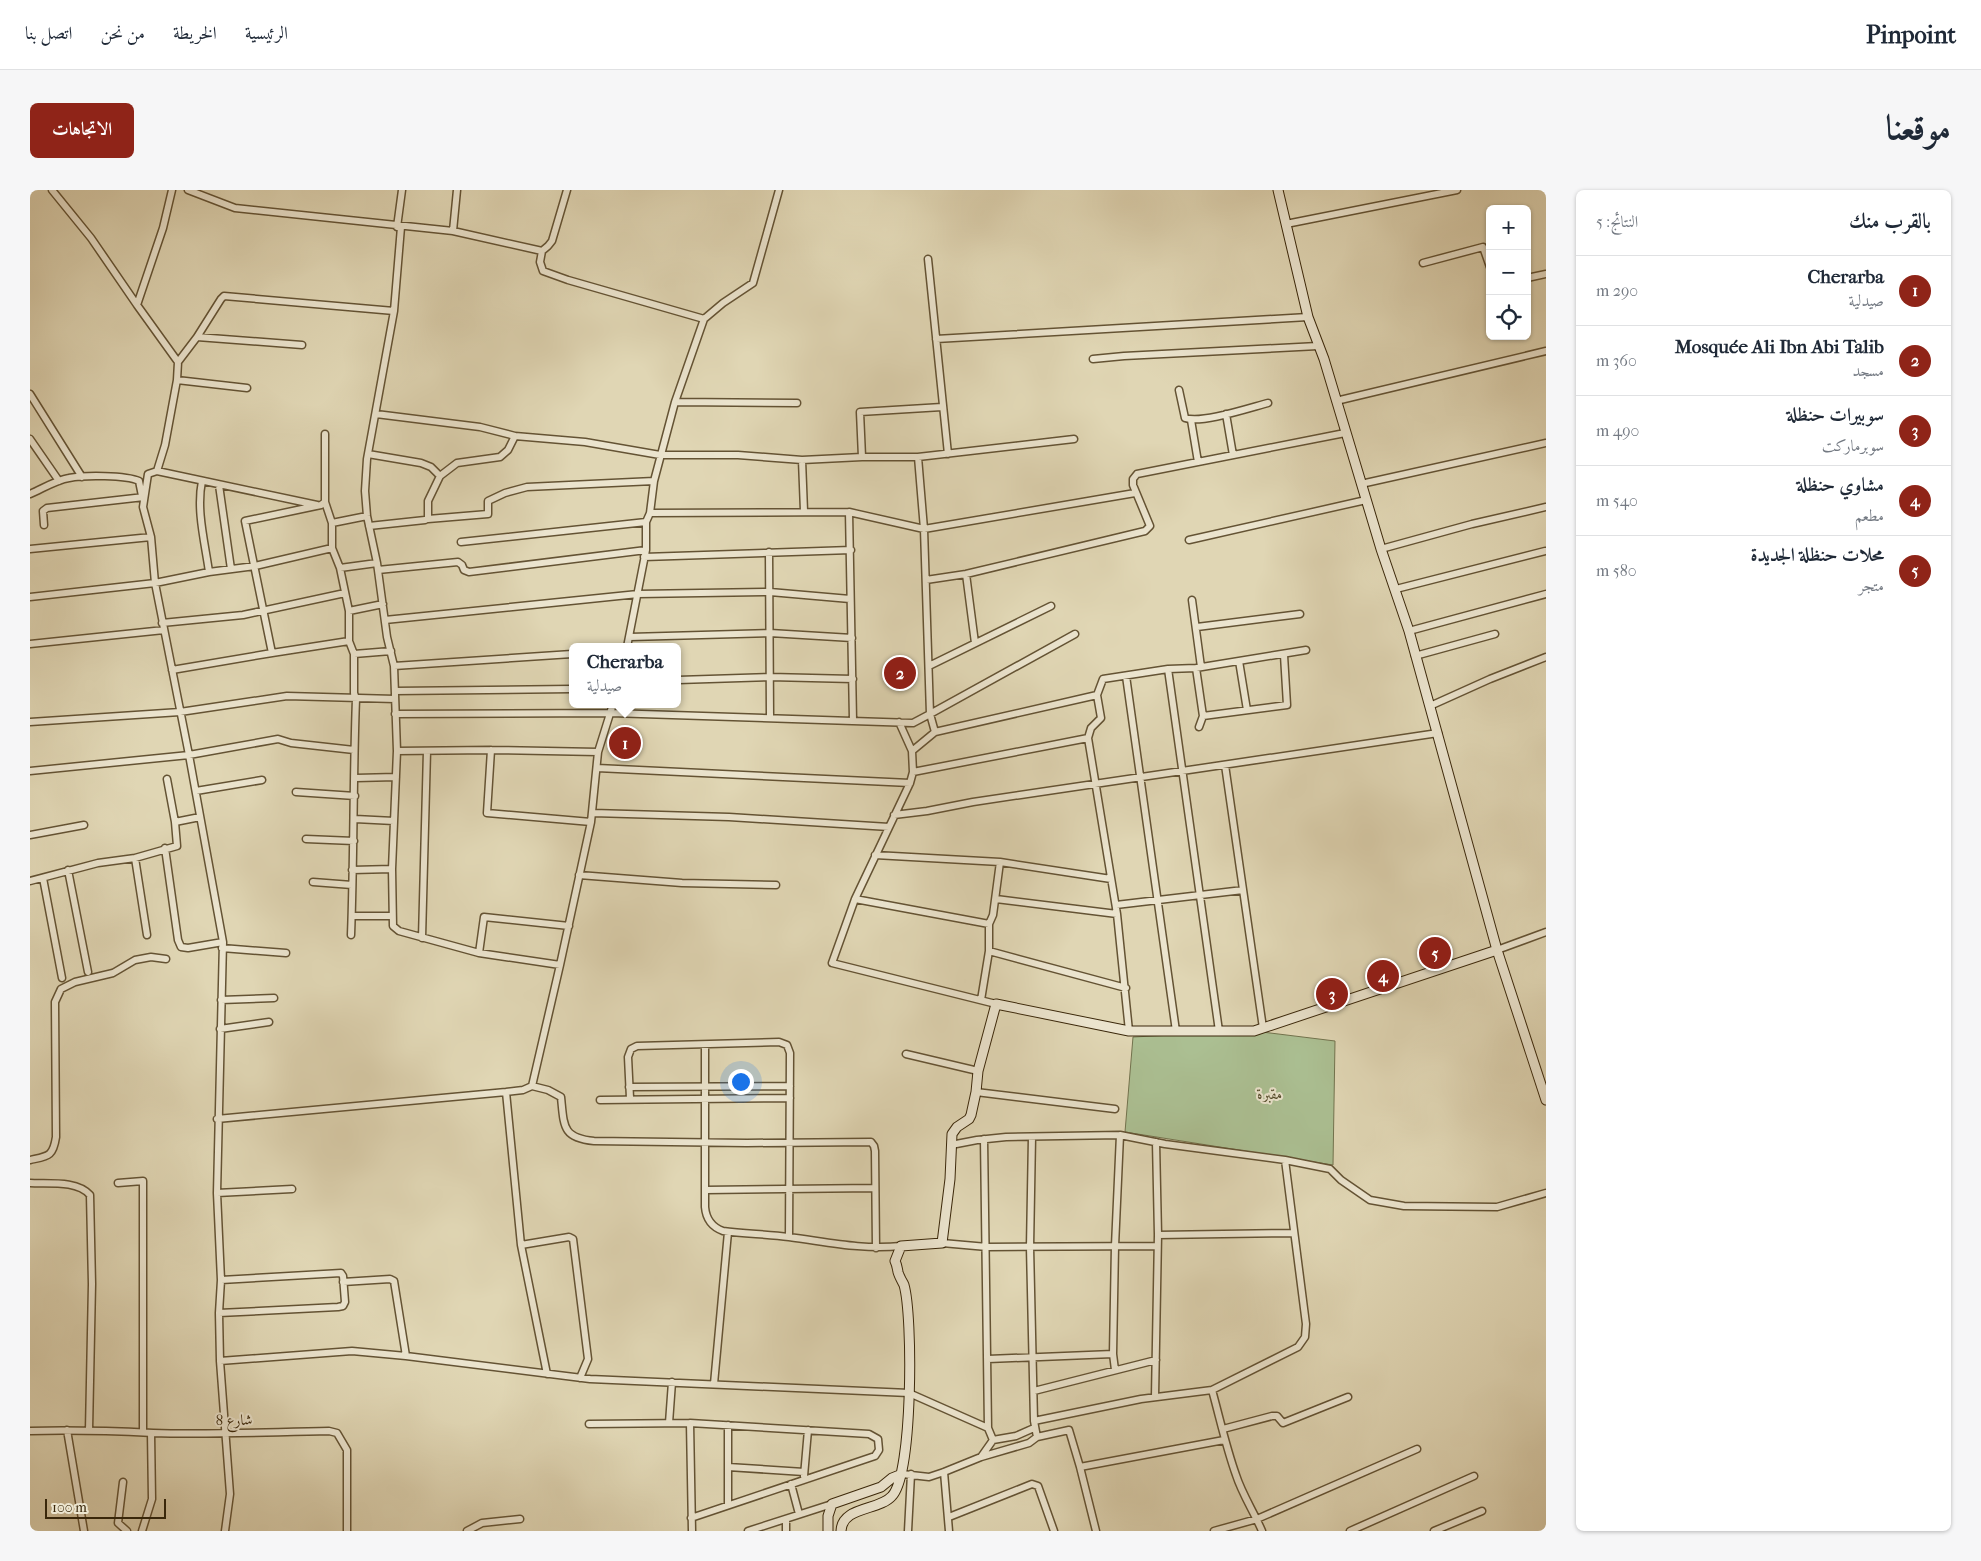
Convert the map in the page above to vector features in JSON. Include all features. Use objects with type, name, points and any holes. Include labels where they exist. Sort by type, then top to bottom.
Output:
[{"type":"street","points":[[52,190],[90,238],[178,362]]},
{"type":"street","points":[[137,305],[163,228],[172,190]]},
{"type":"street","points":[[188,190],[235,208],[452,232],[542,251]]},
{"type":"street","points":[[402,190],[394,311],[368,454],[365,491],[367,516],[377,563],[394,666],[397,751],[392,869],[393,926],[399,931],[479,953],[560,965]]},
{"type":"street","points":[[452,232],[457,190]]},
{"type":"street","points":[[567,190],[552,241],[542,251],[540,262],[543,271],[704,319]]},
{"type":"street","points":[[628,643],[645,554],[646,522],[650,513],[660,455],[675,402],[704,319],[723,303],[753,283],[777,190]]},
{"type":"street","points":[[1278,190],[1308,317],[1381,549],[1409,631],[1497,950],[1546,1100]]},
{"type":"street","points":[[1286,224],[1457,190]]},
{"type":"street","points":[[1423,263],[1483,247],[1486,256]]},
{"type":"street","points":[[928,259],[948,454]]},
{"type":"street","points":[[1531,277],[1546,274]]},
{"type":"street","points":[[157,471],[165,445],[177,380],[178,362],[224,296],[231,295],[394,311]]},
{"type":"street","points":[[936,339],[1308,317]]},
{"type":"street","points":[[197,337],[302,345]]},
{"type":"street","points":[[1093,359],[1318,346]]},
{"type":"street","points":[[1336,401],[1546,351]]},
{"type":"street","points":[[177,380],[247,388]]},
{"type":"street","points":[[1180,390],[1185,418],[1191,420],[1226,414],[1268,402]]},
{"type":"street","points":[[30,394],[82,477]]},
{"type":"street","points":[[675,402],[797,403]]},
{"type":"street","points":[[862,457],[860,412],[942,407]]},
{"type":"street","points":[[376,414],[480,427],[515,436],[585,442],[660,455],[738,455],[802,460],[918,457],[1074,438]]},
{"type":"street","points":[[1226,414],[1233,454]]},
{"type":"street","points":[[1191,420],[1198,462]]},
{"type":"street","points":[[926,580],[966,574],[1145,531],[1150,526],[1135,493],[1133,479],[1137,474],[1345,433]]},
{"type":"street","points":[[325,434],[323,504],[332,523],[332,548],[340,568],[349,611],[349,641],[354,654],[354,693],[356,699],[354,750],[356,778],[351,935]]},
{"type":"street","points":[[515,436],[508,450],[500,456],[457,463],[440,476],[428,500],[428,519],[488,514],[488,501],[505,493],[528,487],[654,481]]},
{"type":"street","points":[[30,439],[59,482]]},
{"type":"street","points":[[1361,484],[1546,443]]},
{"type":"street","points":[[368,454],[422,463],[431,466],[440,476]]},
{"type":"street","points":[[918,457],[924,529],[930,714],[935,732]]},
{"type":"street","points":[[802,460],[804,511]]},
{"type":"street","points":[[225,1531],[230,1494],[220,1362],[218,1313],[221,1280],[217,1193],[217,1119],[223,945],[190,756],[155,583],[151,537],[143,507],[143,497],[148,474],[157,471],[219,485],[323,504]]},
{"type":"street","points":[[30,494],[69,478],[82,477],[134,479],[139,481],[143,497]]},
{"type":"street","points":[[202,481],[200,493],[209,572]]},
{"type":"street","points":[[219,485],[231,569]]},
{"type":"street","points":[[650,513],[849,512],[924,529],[1135,493]]},
{"type":"street","points":[[44,525],[43,511],[47,508],[143,497]]},
{"type":"street","points":[[1189,540],[1366,500]]},
{"type":"street","points":[[272,653],[245,521],[323,504]]},
{"type":"street","points":[[1381,549],[1472,524],[1546,507]]},
{"type":"street","points":[[849,512],[853,720]]},
{"type":"street","points":[[332,523],[367,516]]},
{"type":"street","points":[[369,526],[425,520]]},
{"type":"street","points":[[461,542],[646,522]]},
{"type":"street","points":[[30,549],[151,537]]},
{"type":"street","points":[[30,597],[155,583],[209,572],[254,566],[332,548]]},
{"type":"street","points":[[378,570],[458,562],[461,563],[464,570],[469,572],[645,554],[851,550]]},
{"type":"street","points":[[1396,589],[1545,551]]},
{"type":"street","points":[[770,552],[770,717]]},
{"type":"street","points":[[340,568],[377,563]]},
{"type":"street","points":[[966,574],[975,643]]},
{"type":"street","points":[[385,620],[638,594],[770,592],[850,599]]},
{"type":"street","points":[[30,644],[243,615],[344,593]]},
{"type":"street","points":[[1409,631],[1546,594]]},
{"type":"street","points":[[1192,600],[1203,716],[1199,727]]},
{"type":"street","points":[[349,611],[383,604]]},
{"type":"street","points":[[929,666],[1051,606]]},
{"type":"street","points":[[1196,627],[1300,614]]},
{"type":"street","points":[[630,637],[770,633],[852,638]]},
{"type":"street","points":[[395,714],[610,713],[913,723],[1075,634]]},
{"type":"street","points":[[1415,656],[1495,634]]},
{"type":"street","points":[[172,670],[349,641]]},
{"type":"street","points":[[1129,1031],[1116,905],[1088,738],[1091,728],[1101,718],[1098,694],[1104,680],[1168,669],[1198,667],[1284,655],[1306,650]]},
{"type":"street","points":[[354,654],[391,651]]},
{"type":"street","points":[[394,666],[569,654]]},
{"type":"street","points":[[1203,716],[1287,704],[1284,655]]},
{"type":"street","points":[[1430,706],[1490,678],[1546,657]]},
{"type":"street","points":[[1239,661],[1247,710]]},
{"type":"street","points":[[1168,669],[1219,1031]]},
{"type":"street","points":[[1126,676],[1176,1031]]},
{"type":"street","points":[[681,680],[770,677],[853,679]]},
{"type":"street","points":[[395,691],[569,689]]},
{"type":"street","points":[[912,751],[935,732],[1098,694]]},
{"type":"street","points":[[30,722],[180,712],[287,696],[395,699]]},
{"type":"street","points":[[532,1086],[593,813],[598,752],[612,708]]},
{"type":"street","points":[[899,722],[912,751],[913,772],[910,783],[855,899],[832,963],[996,1004],[1129,1031],[1254,1031],[1546,932]]},
{"type":"street","points":[[894,815],[1096,783],[1182,772],[1438,733]]},
{"type":"street","points":[[913,772],[1088,738]]},
{"type":"street","points":[[30,771],[190,756],[278,739],[292,743],[354,750]]},
{"type":"street","points":[[491,750],[486,813],[591,822]]},
{"type":"street","points":[[397,751],[598,752]]},
{"type":"street","points":[[422,938],[427,751]]},
{"type":"street","points":[[1225,765],[1263,1028]]},
{"type":"street","points":[[597,768],[755,774],[910,783]]},
{"type":"street","points":[[356,778],[396,776]]},
{"type":"street","points":[[30,881],[98,863],[135,858],[177,846],[175,822],[167,779]]},
{"type":"street","points":[[196,791],[262,780]]},
{"type":"street","points":[[296,792],[355,796]]},
{"type":"street","points":[[593,813],[729,817],[889,827]]},
{"type":"street","points":[[175,822],[200,817]]},
{"type":"street","points":[[355,819],[394,821]]},
{"type":"street","points":[[30,835],[84,825]]},
{"type":"street","points":[[306,839],[354,841]]},
{"type":"street","points":[[165,848],[178,940],[182,948],[223,945],[286,953]]},
{"type":"street","points":[[875,855],[1000,862],[1111,879]]},
{"type":"street","points":[[135,858],[147,935]]},
{"type":"street","points":[[981,1000],[989,951],[989,924],[996,898],[1000,862]]},
{"type":"street","points":[[352,870],[392,869]]},
{"type":"street","points":[[68,870],[88,972]]},
{"type":"street","points":[[579,875],[682,883],[776,885]]},
{"type":"street","points":[[43,878],[62,978]]},
{"type":"street","points":[[313,882],[352,884]]},
{"type":"street","points":[[1116,905],[1243,890]]},
{"type":"street","points":[[996,898],[1117,914]]},
{"type":"street","points":[[855,899],[989,924]]},
{"type":"street","points":[[352,916],[392,916]]},
{"type":"street","points":[[479,953],[484,917],[569,926]]},
{"type":"street","points":[[989,951],[1126,988]]},
{"type":"street","points":[[30,1160],[48,1156],[54,1149],[56,1137],[55,1002],[61,990],[75,982],[113,973],[135,960],[151,956],[166,959]]},
{"type":"street","points":[[221,1000],[274,998]]},
{"type":"street","points":[[942,1243],[954,1130],[969,1119],[976,1092],[978,1071],[996,1004]]},
{"type":"street","points":[[220,1028],[269,1022]]},
{"type":"street","points":[[630,1098],[628,1057],[634,1047],[785,1043],[789,1047],[790,1053],[789,1237]]},
{"type":"street","points":[[705,1046],[705,1207],[707,1218],[714,1226],[728,1232],[789,1237],[876,1248],[942,1243],[987,1247],[1158,1246]]},
{"type":"street","points":[[906,1054],[978,1071]]},
{"type":"street","points":[[217,1119],[506,1092],[523,1090],[532,1086],[548,1090],[561,1097],[563,1119],[568,1132],[578,1140],[705,1143],[871,1142],[875,1148],[876,1248]]},
{"type":"street","points":[[630,1087],[790,1086]]},
{"type":"street","points":[[506,1092],[521,1245],[546,1374]]},
{"type":"street","points":[[976,1092],[1115,1109]]},
{"type":"street","points":[[600,1100],[630,1098],[790,1098]]},
{"type":"street","points":[[951,1145],[984,1139],[1120,1135],[1156,1142],[1285,1160],[1330,1169],[1341,1180],[1370,1200],[1404,1206],[1497,1207],[1546,1193]]},
{"type":"street","points":[[1115,1370],[1113,1354],[1114,1246],[1120,1135]]},
{"type":"street","points":[[1032,1137],[1030,1247],[1034,1425],[1036,1437]]},
{"type":"street","points":[[984,1139],[987,1247],[988,1428],[993,1440]]},
{"type":"street","points":[[1156,1142],[1158,1235],[1156,1397]]},
{"type":"street","points":[[981,1457],[993,1440],[1016,1436],[1034,1425],[1156,1397],[1212,1390],[1298,1347],[1305,1337],[1306,1324],[1285,1160]]},
{"type":"street","points":[[118,1183],[143,1181],[143,1432]]},
{"type":"street","points":[[30,1183],[67,1184],[86,1190],[90,1195],[92,1284],[89,1430]]},
{"type":"street","points":[[706,1190],[876,1188]]},
{"type":"street","points":[[217,1193],[292,1189]]},
{"type":"street","points":[[714,1384],[728,1232]]},
{"type":"street","points":[[1158,1235],[1294,1233]]},
{"type":"street","points":[[521,1245],[569,1237],[573,1240],[588,1359],[580,1378]]},
{"type":"street","points":[[901,1246],[895,1260],[904,1286],[908,1316],[909,1393],[906,1474],[908,1531]]},
{"type":"street","points":[[218,1313],[343,1306],[345,1302],[341,1273],[221,1280]]},
{"type":"street","points":[[343,1282],[390,1279],[394,1281],[406,1356]]},
{"type":"street","points":[[220,1362],[352,1351],[580,1378],[909,1393],[988,1428]]},
{"type":"street","points":[[988,1359],[1113,1354]]},
{"type":"street","points":[[1034,1391],[1156,1360]]},
{"type":"street","points":[[669,1423],[672,1382]]},
{"type":"street","points":[[1212,1390],[1223,1429],[1224,1440],[1236,1476],[1262,1531]]},
{"type":"street","points":[[1223,1429],[1272,1416],[1277,1416],[1283,1423],[1348,1397]]},
{"type":"street","points":[[690,1423],[692,1531]]},
{"type":"street","points":[[589,1424],[690,1423],[869,1434],[878,1439],[880,1450],[875,1456],[691,1518]]},
{"type":"street","points":[[728,1425],[728,1505]]},
{"type":"street","points":[[67,1430],[84,1531]]},
{"type":"street","name":"شارع 8","points":[[30,1431],[89,1430],[151,1433],[225,1433],[329,1431],[337,1433],[347,1450],[347,1531]]},
{"type":"street","points":[[803,1480],[808,1430]]},
{"type":"street","points":[[748,1531],[881,1487],[892,1478],[906,1474],[929,1477],[981,1457],[1029,1443],[1036,1437],[1069,1430],[1096,1531]]},
{"type":"street","points":[[142,1531],[152,1499],[151,1433]]},
{"type":"street","points":[[1080,1467],[1224,1440]]},
{"type":"street","points":[[1214,1531],[1257,1519],[1417,1449]]},
{"type":"street","points":[[728,1467],[804,1472]]},
{"type":"street","points":[[944,1472],[949,1531]]},
{"type":"street","points":[[841,1531],[846,1518],[853,1513],[879,1504],[892,1496],[906,1474]]},
{"type":"street","points":[[1350,1531],[1474,1476]]},
{"type":"street","points":[[123,1482],[118,1522],[126,1531]]},
{"type":"street","points":[[790,1484],[799,1514]]},
{"type":"street","points":[[949,1517],[1032,1484],[1038,1486],[1054,1531]]},
{"type":"street","points":[[828,1531],[828,1516],[832,1504]]},
{"type":"street","points":[[1434,1531],[1482,1511]]},
{"type":"street","points":[[786,1518],[786,1531]]},
{"type":"street","points":[[467,1531],[482,1523],[520,1519]]},
{"type":"green space","name":"مقبرة","points":[[1254,1031],[1335,1041],[1333,1165],[1125,1132],[1133,1037]]},
{"type":"place","name":"Mosquée Ali Ibn Abi Talib","points":[[900,673]]},
{"type":"place","name":"Cherarba","points":[[625,743]]},
{"type":"place","name":"محلات حنظلة الجديدة","points":[[1435,953]]},
{"type":"place","name":"مشاوي حنظلة","points":[[1383,976]]},
{"type":"place","name":"سوبيرات حنظلة","points":[[1332,994]]}]
